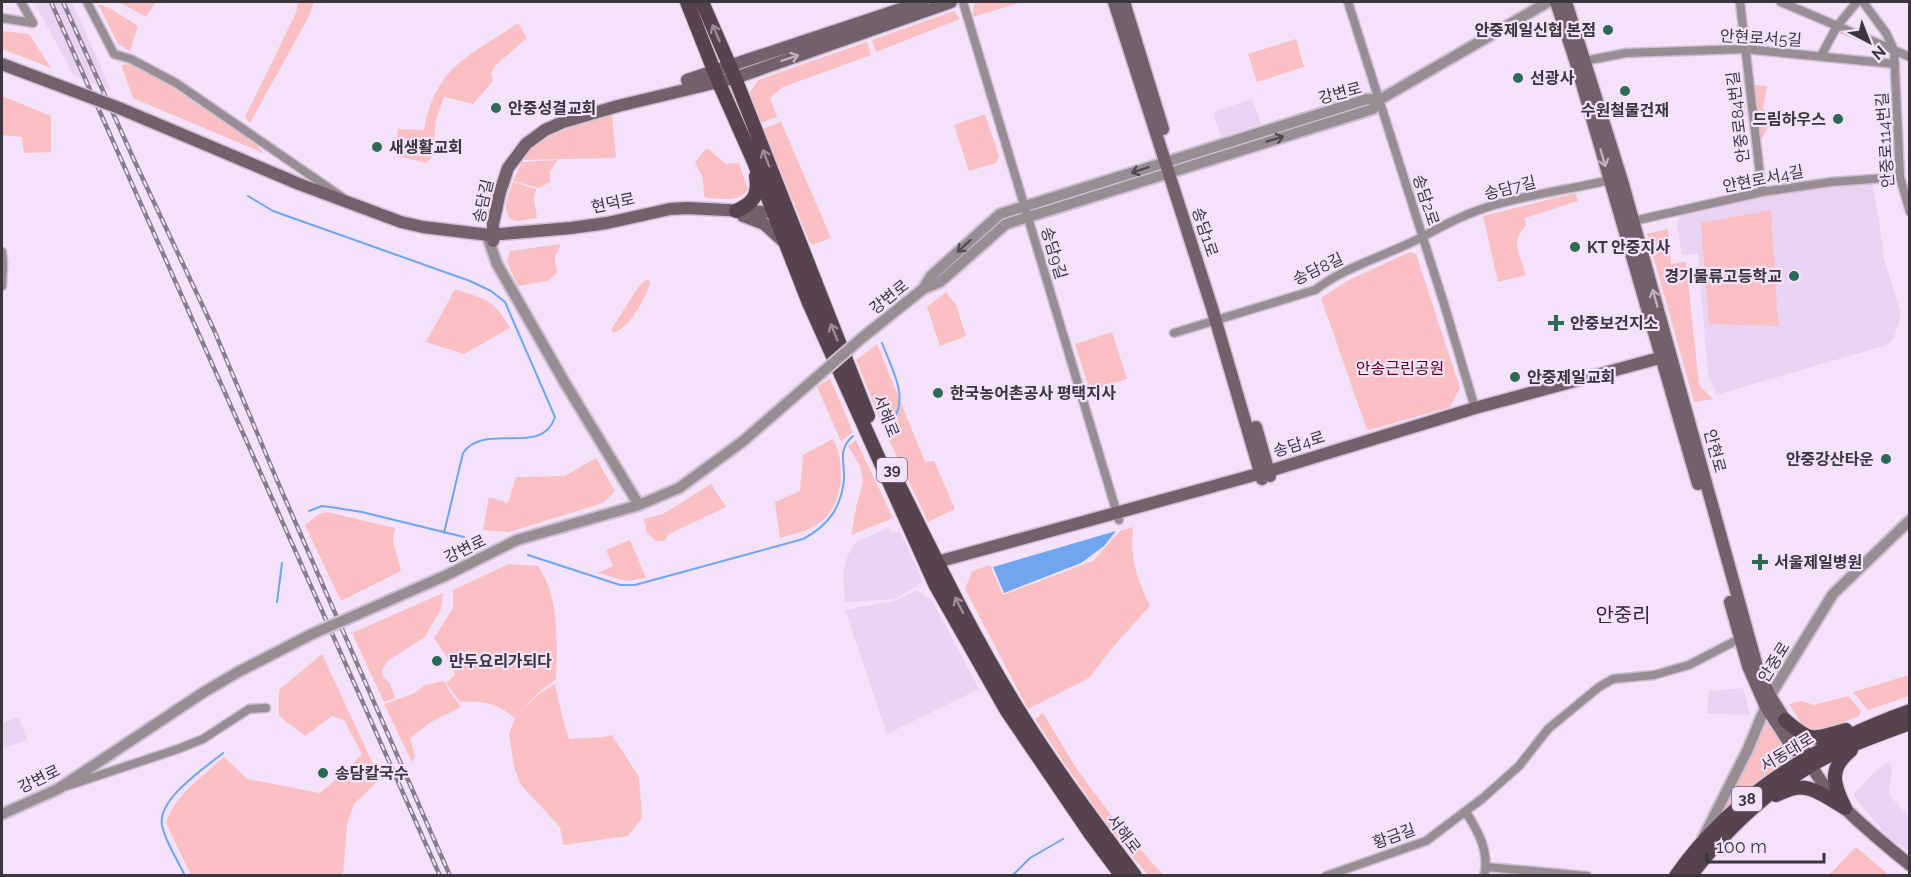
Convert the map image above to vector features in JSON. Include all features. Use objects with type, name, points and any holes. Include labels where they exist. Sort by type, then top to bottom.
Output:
[{"type":"main road","name":"서해로","points":[[687,2],[716,77],[781,216],[879,444],[979,644],[1034,735],[1094,822],[1135,876]]},
{"type":"main road","name":"서해로","points":[[702,2],[732,71],[781,216],[786,244],[809,303],[935,584],[959,630],[1029,745],[1122,876]]},
{"type":"main road","points":[[491,238],[494,195],[501,175],[515,151],[536,132],[574,114],[699,77],[716,77],[922,2]]},
{"type":"main road","points":[[732,71],[951,2]]},
{"type":"main road","name":"송담1로","points":[[1114,2],[1171,166]]},
{"type":"main road","name":"송담1로","points":[[1124,2],[1171,166],[1266,476]]},
{"type":"main road","name":"안현로","points":[[1556,2],[1580,62],[1628,223],[1748,666],[1768,702],[1806,760],[1845,808],[1910,865]]},
{"type":"main road","name":"안현로","points":[[1566,2],[1610,180],[1628,223]]},
{"type":"main road","name":"현덕로","points":[[2,64],[119,108],[351,204],[401,222],[491,238],[670,216],[740,213]]},
{"type":"main road","name":"송담길","points":[[491,238],[497,205],[508,168],[535,136],[553,126],[649,97],[702,84],[716,77]]},
{"type":"main road","points":[[754,162],[758,187],[756,196],[740,213],[764,224],[786,244]]},
{"type":"main road","points":[[497,205],[498,213],[505,225],[520,233]]},
{"type":"main road","name":"현덕로","points":[[491,238],[607,223],[661,210],[687,208],[781,216]]},
{"type":"main road","name":"안현로","points":[[1666,360],[1768,702],[1785,720],[1806,760]]},
{"type":"main road","name":"송담4로","points":[[1266,476],[1475,408],[1666,360]]},
{"type":"main road","name":"송담4로","points":[[939,565],[1266,476],[1666,360]]},
{"type":"main road","name":"서동대로","points":[[1676,876],[1699,845],[1746,800],[1773,778],[1869,727],[1910,711]]},
{"type":"main road","points":[[1785,720],[1802,734],[1811,738],[1869,727]]},
{"type":"main road","name":"서동대로","points":[[1690,876],[1716,843],[1806,760],[1910,723]]},
{"type":"main road","points":[[1845,808],[1834,783],[1834,772],[1842,758],[1861,742]]},
{"type":"main road","points":[[1762,800],[1795,788],[1807,788],[1845,808]]},
{"type":"street","points":[[2,18],[33,23],[21,2]]},
{"type":"street","points":[[87,2],[114,54],[132,59],[176,83],[351,204]]},
{"type":"street","name":"송담9길","points":[[963,2],[1118,517]]},
{"type":"street","name":"송담2로","points":[[1348,2],[1475,408]]},
{"type":"street","name":"강변로","points":[[2,814],[58,789],[204,692],[312,634],[447,575],[517,540],[639,505],[679,488],[742,442],[862,337],[923,289],[931,276],[1000,214],[1026,211],[1171,166],[1373,109],[1379,100],[1548,2]]},
{"type":"street","name":"안중로84번길","points":[[1740,2],[1762,192]]},
{"type":"street","points":[[1781,2],[1910,57]]},
{"type":"street","points":[[1821,56],[1837,26],[1857,2]]},
{"type":"street","points":[[1863,2],[1886,33],[1894,50]]},
{"type":"street","name":"안현로서5길","points":[[1580,62],[1626,53],[1744,49],[1895,64]]},
{"type":"street","name":"안중로114번길","points":[[1894,50],[1900,177],[1910,212]]},
{"type":"street","name":"안현로서4길","points":[[1628,223],[1762,192],[1831,182],[1900,177]]},
{"type":"street","name":"송담7길","points":[[1423,238],[1471,213],[1610,180]]},
{"type":"street","points":[[491,238],[497,264],[565,383],[639,505]]},
{"type":"street","name":"송담8길","points":[[1219,319],[1315,290],[1322,284],[1423,238]]},
{"type":"street","points":[[2,252],[2,286]]},
{"type":"street","points":[[1174,333],[1219,319]]},
{"type":"street","points":[[1475,408],[1489,410]]},
{"type":"street","name":"안중로","points":[[1699,845],[1748,750],[1768,702],[1833,594],[1910,520]]},
{"type":"street","name":"황금길","points":[[1326,876],[1426,841],[1466,812],[1519,766],[1548,729],[1599,687],[1613,679],[1654,675],[1689,664],[1739,639]]},
{"type":"street","points":[[58,789],[178,749],[203,739],[249,710],[266,708]]},
{"type":"street","points":[[1466,812],[1479,832],[1484,847],[1485,871],[1587,876]]},
{"type":"shaded area","points":[[34,2],[72,2],[111,90],[74,76]]},
{"type":"shaded area","points":[[1730,89],[1742,89],[1747,118],[1731,116]]},
{"type":"shaded area","points":[[1252,99],[1261,124],[1221,137],[1214,115],[1216,111]]},
{"type":"shaded area","name":"경기물류고등학교","points":[[1872,183],[1884,259],[1901,314],[1894,338],[1887,345],[1716,395],[1708,375],[1698,254],[1682,255],[1677,224],[1680,214],[1772,195]]},
{"type":"shaded area","points":[[888,528],[891,532],[900,531],[923,582],[895,599],[845,602],[843,573],[848,555],[856,542]]},
{"type":"shaded area","points":[[917,590],[932,600],[979,689],[887,734],[845,610],[894,601]]},
{"type":"shaded area","points":[[1743,688],[1750,715],[1707,713],[1709,691]]},
{"type":"shaded area","points":[[19,717],[27,740],[4,748],[2,723]]},
{"type":"shaded area","points":[[1889,762],[1892,768],[1889,795],[1909,817],[1909,852],[1886,835],[1853,795],[1873,773]]},
{"type":"green space","points":[[119,2],[156,2],[146,17]]},
{"type":"green space","points":[[298,2],[314,2],[308,18],[250,123],[245,117],[296,13]]},
{"type":"green space","points":[[1022,2],[973,17],[974,4]]},
{"type":"green space","points":[[98,4],[111,9],[138,26],[130,51],[118,44]]},
{"type":"green space","points":[[954,11],[960,19],[876,52],[872,40]]},
{"type":"green space","points":[[518,23],[527,38],[496,65],[491,73],[493,81],[473,104],[444,97],[436,120],[432,157],[427,163],[395,156],[398,129],[424,130],[429,108],[437,91],[457,65]]},
{"type":"green space","points":[[2,31],[29,34],[51,68],[2,49]]},
{"type":"green space","points":[[1296,39],[1304,67],[1257,82],[1248,54]]},
{"type":"green space","points":[[867,42],[871,55],[783,87],[770,98],[777,117],[760,123],[750,93],[758,80]]},
{"type":"green space","points":[[130,64],[169,85],[257,145],[263,153],[133,98],[122,65]]},
{"type":"green space","points":[[1754,85],[1767,86],[1763,109],[1774,114],[1760,143]]},
{"type":"green space","points":[[2,96],[51,116],[51,152],[24,153],[22,137],[2,135]]},
{"type":"green space","points":[[985,114],[999,156],[996,163],[969,171],[954,125]]},
{"type":"green space","points":[[612,115],[616,158],[525,160],[524,156],[543,140],[576,126]]},
{"type":"green space","points":[[781,122],[831,238],[811,245],[763,129]]},
{"type":"green space","points":[[707,148],[726,164],[739,163],[748,190],[740,197],[729,199],[704,196],[703,178],[695,162]]},
{"type":"green space","points":[[558,160],[550,171],[550,182],[539,188],[513,181],[522,162]]},
{"type":"green space","points":[[513,182],[536,189],[534,198],[537,218],[517,221],[510,219],[506,205]]},
{"type":"green space","points":[[1575,193],[1578,201],[1525,218],[1526,226],[1521,231],[1517,243],[1526,275],[1498,282],[1483,216]]},
{"type":"green space","points":[[1771,210],[1778,326],[1709,324],[1701,223]]},
{"type":"green space","points":[[1668,229],[1671,264],[1686,262],[1699,385],[1713,399],[1694,402],[1647,234]]},
{"type":"green space","points":[[561,244],[555,257],[557,273],[548,281],[518,286],[507,262],[510,251]]},
{"type":"green space","name":"안송근린공원","points":[[1410,252],[1416,254],[1460,388],[1450,407],[1369,430],[1321,298],[1349,280]]},
{"type":"green space","points":[[647,279],[650,282],[648,289],[636,312],[625,325],[613,333],[612,328],[639,286]]},
{"type":"green space","points":[[455,289],[488,301],[499,311],[510,328],[464,354],[426,342]]},
{"type":"green space","points":[[946,292],[956,305],[966,336],[940,346],[927,307]]},
{"type":"green space","points":[[1112,332],[1127,379],[1090,391],[1075,344]]},
{"type":"green space","points":[[877,344],[925,462],[934,461],[955,509],[928,522],[888,438],[856,360]]},
{"type":"green space","points":[[830,378],[853,432],[841,441],[817,387]]},
{"type":"green space","points":[[833,439],[840,459],[841,471],[834,506],[828,515],[816,525],[780,538],[775,502],[800,491],[803,455]]},
{"type":"green space","points":[[856,440],[893,518],[851,535],[863,483],[860,466],[848,446]]},
{"type":"green space","points":[[596,458],[615,491],[603,503],[509,532],[483,530],[489,497],[508,503],[516,477],[565,476]]},
{"type":"green space","points":[[711,484],[726,507],[669,534],[664,541],[656,541],[647,533],[644,519],[663,514]]},
{"type":"green space","points":[[327,512],[395,528],[393,541],[401,571],[341,601],[305,525],[319,514]]},
{"type":"green space","points":[[1133,527],[1132,549],[1135,568],[1150,606],[1112,648],[1089,678],[1028,709],[965,589],[972,571],[990,565],[1003,595],[1093,561],[1120,531]]},
{"type":"green space","points":[[630,540],[646,578],[626,581],[598,573],[613,566],[606,550]]},
{"type":"green space","points":[[509,564],[538,566],[550,592],[556,621],[556,679],[538,693],[521,711],[539,694],[555,684],[569,739],[612,735],[639,777],[642,818],[628,836],[563,845],[560,827],[521,785],[514,767],[509,734],[515,718],[489,704],[460,702],[446,683],[455,675],[454,668],[434,638],[453,608],[453,590]]},
{"type":"green space","points":[[443,593],[441,609],[425,637],[389,660],[382,669],[383,677],[390,683],[395,698],[384,702],[352,633]]},
{"type":"green space","points":[[322,654],[380,779],[354,804],[347,824],[343,875],[191,875],[166,823],[183,795],[224,757],[247,779],[320,793],[362,754],[344,720],[332,716],[305,736],[279,716],[279,690]]},
{"type":"green space","points":[[1909,675],[1909,696],[1868,710],[1853,692]]},
{"type":"green space","points":[[444,681],[461,707],[431,722],[410,738],[415,756],[412,762],[384,704],[413,694],[425,685]]},
{"type":"green space","points":[[1848,696],[1861,711],[1859,716],[1821,731],[1805,729],[1789,704],[1802,701],[1814,705]]},
{"type":"green space","points":[[1043,713],[1076,768],[1117,823],[1163,875],[1148,875],[1103,818],[1035,719]]},
{"type":"green space","points":[[1768,719],[1795,756],[1727,810],[1724,807]]},
{"type":"green space","points":[[1856,847],[1889,875],[1829,875]]},
{"type":"water","points":[[1116,531],[1104,546],[1081,563],[1004,593],[993,567]]},
{"type":"waterway","points":[[248,196],[273,211],[470,281],[491,291],[505,302],[555,417],[548,429],[538,435],[526,438],[485,440],[473,444],[463,453],[444,533]]},
{"type":"waterway","points":[[882,343],[899,390],[900,400],[894,418]]},
{"type":"waterway","points":[[528,555],[620,585],[635,585],[803,539],[820,528],[836,508],[844,480],[843,451],[853,436]]},
{"type":"waterway","points":[[309,511],[322,506],[362,512],[464,537]]},
{"type":"waterway","points":[[277,602],[282,563]]},
{"type":"waterway","points":[[185,876],[166,838],[162,815],[174,795],[223,753]]},
{"type":"waterway","points":[[1012,876],[1030,858],[1063,839]]},
{"type":"railway","points":[[51,2],[440,876]]},
{"type":"railway","points":[[63,2],[214,330],[276,478],[450,876]]},
{"type":"place","name":"안중제일신협 본점","points":[[1608,30]]},
{"type":"place","name":"선광사","points":[[1518,78]]},
{"type":"place","name":"수원철물건재","points":[[1625,91]]},
{"type":"place","name":"안중성결교회","points":[[496,108]]},
{"type":"place","name":"드림하우스","points":[[1838,119]]},
{"type":"place","name":"새생활교회","points":[[377,147]]},
{"type":"place","name":"KT 안중지사","points":[[1575,247]]},
{"type":"place","name":"경기물류고등학교","points":[[1794,276]]},
{"type":"place","name":"안중보건지소","points":[[1556,323]]},
{"type":"place","name":"안중제일교회","points":[[1515,377]]},
{"type":"place","name":"한국농어촌공사 평택지사","points":[[938,393]]},
{"type":"place","name":"안중강산타운","points":[[1886,459]]},
{"type":"place","name":"서울제일병원","points":[[1760,562]]},
{"type":"place","name":"만두요리가되다","points":[[437,661]]},
{"type":"place","name":"송담칼국수","points":[[323,773]]},
{"type":"district","name":"안중리","points":[[1623,615]]}]
